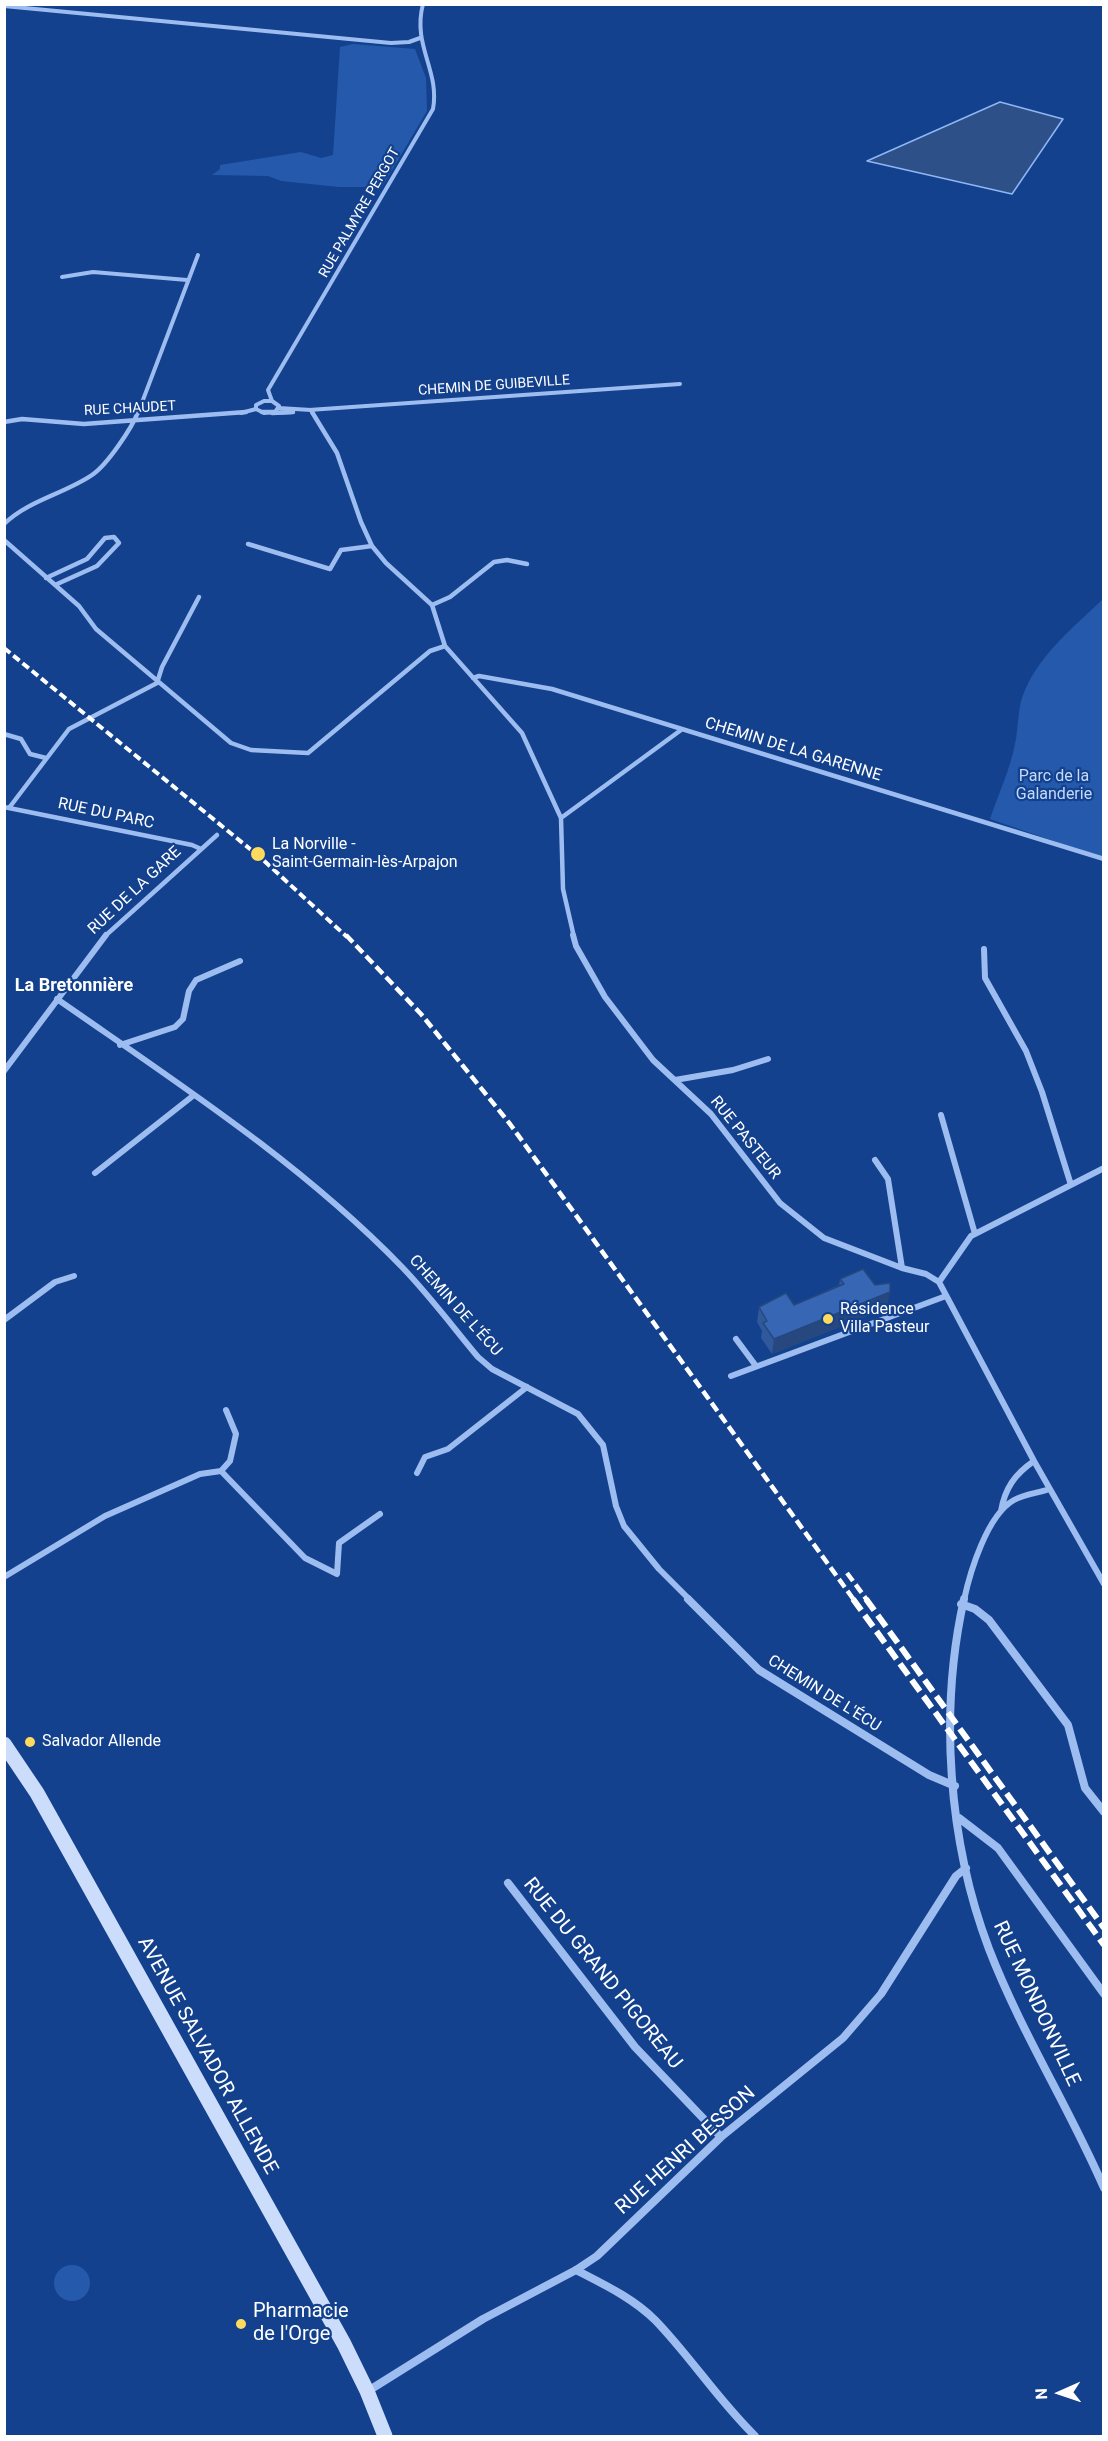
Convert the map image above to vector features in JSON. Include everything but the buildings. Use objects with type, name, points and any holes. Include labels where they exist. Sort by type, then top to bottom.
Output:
[{"type":"main road","name":"AVENUE SALVADOR ALLENDE","points":[[4,1744],[37,1793],[301,2266],[367,2391],[385,2436]]},
{"type":"street","points":[[4,6],[390,43],[409,42],[420,38],[423,4]]},
{"type":"street","name":"RUE PALMYRE PERGOT","points":[[261,402],[433,109],[435,93],[433,78],[420,38]]},
{"type":"street","points":[[4,524],[17,512],[94,474],[135,421],[198,255]]},
{"type":"street","points":[[62,277],[93,272],[187,280]]},
{"type":"street","name":"CHEMIN DE GUIBEVILLE","points":[[311,410],[680,384]]},
{"type":"street","points":[[268,390],[272,401]]},
{"type":"street","points":[[256,410],[256,405],[261,402],[272,401],[279,404],[279,408]]},
{"type":"street","points":[[4,540],[79,606],[96,629],[237,747],[257,751],[308,753],[430,651],[445,646],[432,605],[386,563],[372,546],[361,522],[337,453],[311,410],[279,408],[272,413]]},
{"type":"street","name":"RUE CHAUDET","points":[[4,422],[22,419],[84,424],[239,414],[256,410],[261,413],[311,410]]},
{"type":"street","points":[[46,578],[87,559],[105,538],[114,537],[118,543],[97,566],[55,585]]},
{"type":"street","points":[[248,544],[330,569],[340,550],[372,546]]},
{"type":"street","points":[[432,605],[450,597],[494,562],[502,559],[527,564]]},
{"type":"street","points":[[7,807],[69,729],[158,683],[162,667],[199,597]]},
{"type":"street","name":"RUE PASTEUR","points":[[445,646],[522,733],[561,818],[563,889],[576,946],[605,997],[653,1060],[711,1114],[780,1203],[824,1238],[902,1268],[926,1274],[939,1282]]},
{"type":"street","name":"CHEMIN DE LA GARENNE","points":[[473,678],[479,676],[552,689],[681,730],[982,819],[1104,859]]},
{"type":"street","points":[[561,818],[681,730]]},
{"type":"street","points":[[4,734],[21,739],[30,754],[46,758]]},
{"type":"street","name":"RUE DU PARC","points":[[7,807],[201,849]]},
{"type":"street","name":"RUE DE LA GARE","points":[[4,1071],[99,941],[217,835]]},
{"type":"street","points":[[984,949],[985,978],[1026,1051],[1042,1092],[1071,1185]]},
{"type":"street","points":[[120,1045],[175,1027],[183,1019],[189,991],[196,980],[240,961]]},
{"type":"street","name":"CHEMIN DE L'ÉCU","points":[[57,999],[279,1156],[319,1190],[402,1267],[478,1357],[492,1369],[578,1414],[603,1445],[616,1506],[628,1532],[659,1569],[759,1670],[929,1775],[955,1786]]},
{"type":"street","points":[[675,1080],[732,1072],[768,1059]]},
{"type":"street","points":[[95,1173],[194,1095]]},
{"type":"street","points":[[941,1115],[975,1234]]},
{"type":"street","points":[[875,1160],[888,1179],[902,1268]]},
{"type":"street","points":[[1104,1168],[971,1236],[939,1282],[1034,1461],[1104,1584]]},
{"type":"street","points":[[4,1320],[55,1282],[74,1276]]},
{"type":"street","points":[[731,1376],[946,1296]]},
{"type":"street","points":[[736,1339],[756,1366]]},
{"type":"street","points":[[417,1473],[425,1457],[448,1449],[527,1387]]},
{"type":"street","points":[[4,1577],[105,1516],[200,1474],[221,1471],[230,1461],[236,1434],[226,1410]]},
{"type":"street","name":"RUE MONDONVILLE","points":[[1001,1512],[1003,1497],[1009,1483],[1020,1470],[1034,1461]]},
{"type":"street","points":[[221,1471],[305,1558],[337,1574],[339,1543],[380,1514]]},
{"type":"street","name":"RUE MONDONVILLE","points":[[1050,1490],[1012,1501],[1001,1512],[973,1562],[961,1604],[956,1644],[951,1755],[966,1868],[976,1912],[1025,2031],[1090,2154],[1104,2188]]},
{"type":"street","points":[[961,1604],[975,1609],[989,1620],[1068,1725],[1085,1788],[1104,1812]]},
{"type":"street","points":[[959,1818],[998,1848],[1104,1994]]},
{"type":"street","name":"RUE HENRI BESSON","points":[[367,2391],[483,2319],[576,2270],[597,2256],[721,2137],[843,2038],[881,1994],[956,1876],[966,1868]]},
{"type":"street","name":"RUE DU GRAND PIGOREAU","points":[[508,1883],[635,2047],[721,2137]]},
{"type":"street","points":[[576,2270],[626,2297],[654,2319],[730,2412],[755,2436]]},
{"type":"green space","points":[[353,44],[415,49],[426,78],[427,111],[382,187],[339,187],[281,181],[268,176],[212,175],[220,169],[220,165],[301,152],[321,158],[333,155],[340,47]]},
{"type":"green space","name":"Parc de la Galanderie","points":[[1103,599],[1103,858],[990,819],[1010,763],[1025,690],[1049,652]]},
{"type":"green space","points":[[72,2265],[84,2271],[90,2283],[84,2295],[72,2301],[60,2295],[54,2283],[60,2271]]},
{"type":"shaded area","points":[[1000,102],[1063,119],[1012,194],[867,161]]},
{"type":"railway","points":[[4,648],[261,858],[347,937]]},
{"type":"railway","points":[[346,935],[421,1014],[510,1124],[854,1600]]},
{"type":"railway","points":[[847,1573],[867,1600]]},
{"type":"railway","points":[[853,1599],[1104,1945]]},
{"type":"railway","points":[[866,1599],[1104,1928]]},
{"type":"place","name":"La Norville - Saint-Germain-lès-Arpajon","points":[[258,854]]},
{"type":"place","name":"Résidence Villa Pasteur","points":[[828,1319]]},
{"type":"place","name":"Salvador Allende","points":[[30,1742]]},
{"type":"place","name":"Pharmacie de l'Orge","points":[[241,2324]]},
{"type":"district","name":"La Bretonnière","points":[[74,986]]}]
